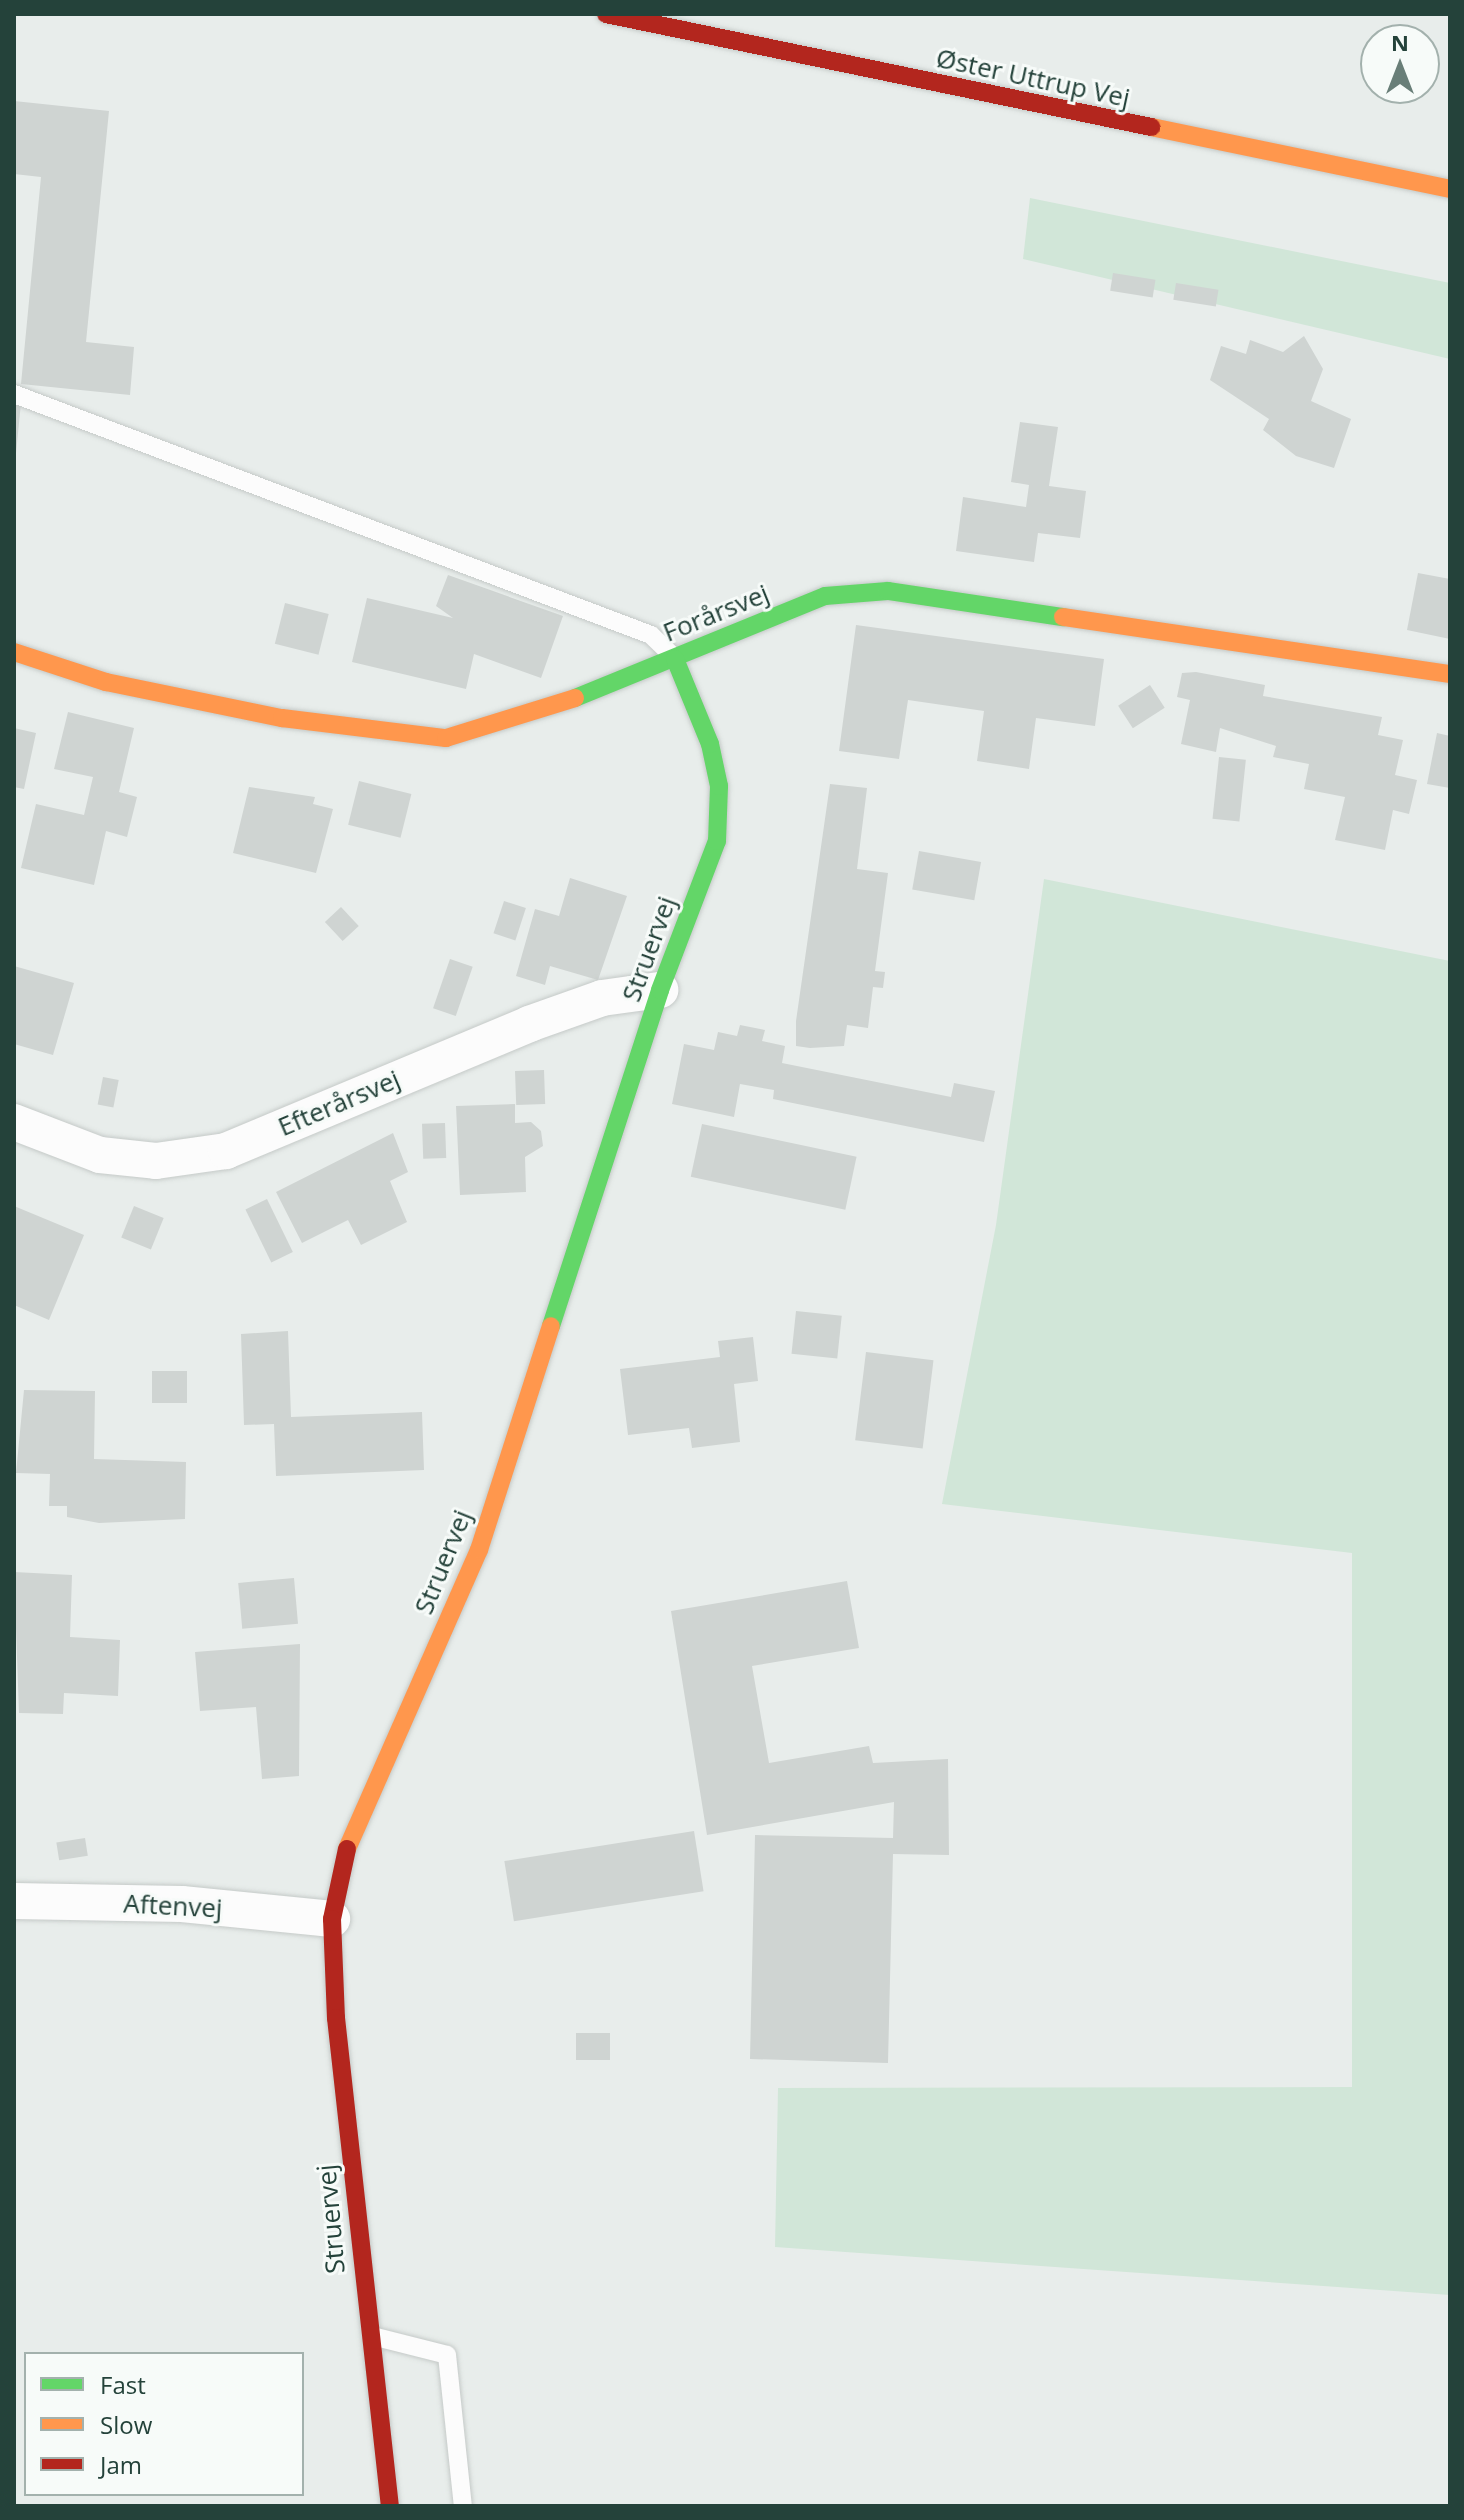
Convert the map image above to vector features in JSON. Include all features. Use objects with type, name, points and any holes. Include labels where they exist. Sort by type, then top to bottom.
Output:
[{"type":"street","name":"Øster Uttrup Vej","points":[[606,14],[1450,189]]},
{"type":"street","name":"Forårsvej","points":[[14,652],[106,682],[282,718],[446,738],[536,714],[825,596],[888,591],[1450,674]]},
{"type":"street","name":"Struervej","points":[[390,2506],[332,1919],[347,1847],[479,1550],[660,990],[717,841],[719,786],[710,744],[675,659]]},
{"type":"street","name":"Efterårsvej","points":[[14,1122],[100,1155],[156,1161],[226,1151],[529,1024],[602,998],[660,990]]},
{"type":"street","name":"Aftenvej","points":[[14,1901],[182,1904],[332,1919]]},
{"type":"lane","points":[[14,394],[651,635],[675,659]]},
{"type":"lane","points":[[371,2336],[447,2355],[463,2506]]},
{"type":"green space","points":[[1030,198],[1450,283],[1450,359],[1023,259]]},
{"type":"green space","points":[[1044,879],[1450,961],[1450,2295],[775,2247],[778,2088],[1352,2087],[1352,1553],[942,1504],[996,1225]]},
{"type":"building","points":[[14,101],[109,111],[86,342],[134,347],[130,395],[21,384],[41,177],[14,174]]},
{"type":"building","points":[[1113,273],[1155,280],[1153,298],[1110,291]]},
{"type":"building","points":[[1176,283],[1218,290],[1216,307],[1173,300]]},
{"type":"building","points":[[1304,336],[1323,369],[1311,401],[1351,419],[1334,468],[1296,456],[1263,430],[1269,419],[1210,380],[1221,346],[1246,354],[1250,340],[1283,352]]},
{"type":"building","points":[[14,402],[21,403],[16,453],[14,453]]},
{"type":"building","points":[[1020,422],[1058,427],[1049,486],[1086,491],[1080,538],[1038,533],[1034,562],[956,551],[963,497],[1026,507],[1029,485],[1011,482]]},
{"type":"building","points":[[1418,573],[1450,579],[1450,639],[1407,630]]},
{"type":"building","points":[[448,575],[563,616],[541,678],[474,654],[466,689],[352,662],[367,598],[453,618],[436,606]]},
{"type":"building","points":[[285,603],[329,614],[319,655],[275,644]]},
{"type":"building","points":[[856,625],[1104,659],[1095,726],[1036,718],[1029,769],[977,761],[984,711],[908,700],[899,759],[839,751]]},
{"type":"building","points":[[1196,672],[1265,685],[1263,696],[1382,717],[1378,735],[1403,740],[1395,775],[1417,780],[1409,814],[1393,810],[1385,850],[1335,840],[1345,797],[1304,789],[1309,764],[1273,757],[1276,746],[1220,728],[1216,752],[1181,744],[1190,700],[1177,697],[1182,673]]},
{"type":"building","points":[[1150,685],[1165,708],[1133,728],[1118,706]]},
{"type":"building","points":[[68,712],[134,728],[119,792],[137,797],[127,837],[106,831],[94,885],[21,868],[36,804],[84,815],[93,777],[54,769]]},
{"type":"building","points":[[14,728],[36,733],[24,789],[14,787]]},
{"type":"building","points":[[1437,733],[1450,736],[1450,788],[1427,784]]},
{"type":"building","points":[[1219,757],[1246,760],[1239,821],[1213,819]]},
{"type":"building","points":[[359,781],[411,794],[401,838],[348,825]]},
{"type":"building","points":[[830,784],[867,788],[857,869],[888,873],[875,971],[885,972],[883,988],[873,987],[868,1028],[847,1025],[844,1046],[810,1048],[796,1046],[796,1021]]},
{"type":"building","points":[[249,787],[315,797],[313,804],[333,809],[316,873],[233,853]]},
{"type":"building","points":[[919,851],[981,862],[974,900],[912,889]]},
{"type":"building","points":[[570,878],[627,896],[598,980],[550,966],[545,985],[516,976],[535,909],[559,916]]},
{"type":"building","points":[[504,901],[526,908],[515,940],[493,933]]},
{"type":"building","points":[[341,907],[359,926],[343,941],[325,922]]},
{"type":"building","points":[[450,959],[473,967],[456,1016],[433,1008]]},
{"type":"building","points":[[14,966],[74,983],[53,1055],[14,1044]]},
{"type":"building","points":[[740,1025],[765,1030],[762,1041],[785,1046],[782,1063],[951,1097],[954,1083],[995,1091],[984,1142],[773,1099],[774,1090],[740,1084],[734,1117],[672,1104],[684,1044],[714,1050],[718,1032],[737,1036]]},
{"type":"building","points":[[544,1070],[545,1104],[516,1105],[515,1071]]},
{"type":"building","points":[[103,1077],[119,1080],[113,1108],[98,1104]]},
{"type":"building","points":[[515,1104],[515,1123],[531,1122],[541,1131],[543,1146],[525,1157],[526,1192],[460,1195],[456,1106]]},
{"type":"building","points":[[445,1123],[446,1158],[423,1159],[422,1124]]},
{"type":"building","points":[[702,1124],[857,1157],[845,1210],[691,1177]]},
{"type":"building","points":[[393,1133],[408,1172],[390,1181],[407,1222],[361,1245],[348,1220],[302,1243],[276,1192]]},
{"type":"building","points":[[267,1199],[293,1252],[271,1263],[245,1210]]},
{"type":"building","points":[[14,1206],[84,1235],[49,1320],[14,1305]]},
{"type":"building","points":[[134,1206],[164,1218],[151,1250],[121,1238]]},
{"type":"building","points":[[796,1311],[842,1316],[837,1359],[792,1354]]},
{"type":"building","points":[[288,1331],[291,1417],[422,1412],[424,1470],[276,1476],[274,1424],[244,1425],[241,1334]]},
{"type":"building","points":[[753,1337],[758,1381],[734,1384],[740,1442],[692,1448],[689,1428],[628,1435],[620,1369],[720,1357],[718,1341]]},
{"type":"building","points":[[866,1352],[933,1360],[923,1449],[855,1440]]},
{"type":"building","points":[[152,1371],[187,1371],[187,1403],[152,1403]]},
{"type":"building","points":[[24,1390],[95,1391],[94,1459],[186,1462],[185,1519],[99,1523],[67,1517],[67,1506],[49,1506],[50,1474],[16,1473]]},
{"type":"building","points":[[14,1572],[72,1575],[70,1637],[120,1640],[118,1696],[64,1693],[63,1714],[19,1713]]},
{"type":"building","points":[[294,1578],[298,1624],[242,1629],[238,1583]]},
{"type":"building","points":[[847,1581],[859,1648],[752,1666],[769,1763],[869,1746],[873,1763],[948,1759],[949,1855],[893,1854],[888,2063],[750,2059],[755,1835],[893,1838],[894,1802],[707,1835],[671,1611]]},
{"type":"building","points":[[300,1644],[299,1776],[262,1779],[256,1707],[200,1711],[195,1652]]},
{"type":"building","points":[[694,1831],[704,1891],[514,1921],[504,1861]]},
{"type":"building","points":[[85,1838],[88,1856],[59,1860],[56,1843]]},
{"type":"building","points":[[576,2033],[610,2033],[610,2060],[576,2060]]},
{"type":"traffic: fast","points":[[575,698],[825,596],[888,591],[1063,617]]},
{"type":"traffic: fast","points":[[551,1326],[660,990],[717,841],[719,786],[710,744],[675,659]]},
{"type":"traffic: slow","points":[[1151,127],[1450,189]]},
{"type":"traffic: slow","points":[[1063,617],[1450,674]]},
{"type":"traffic: slow","points":[[14,652],[106,682],[282,718],[446,738],[575,698]]},
{"type":"traffic: slow","points":[[347,1849],[479,1550],[551,1326]]},
{"type":"traffic: jam","points":[[606,14],[1151,127]]},
{"type":"traffic: jam","points":[[347,1849],[332,1919],[336,2018],[390,2506]]}]
